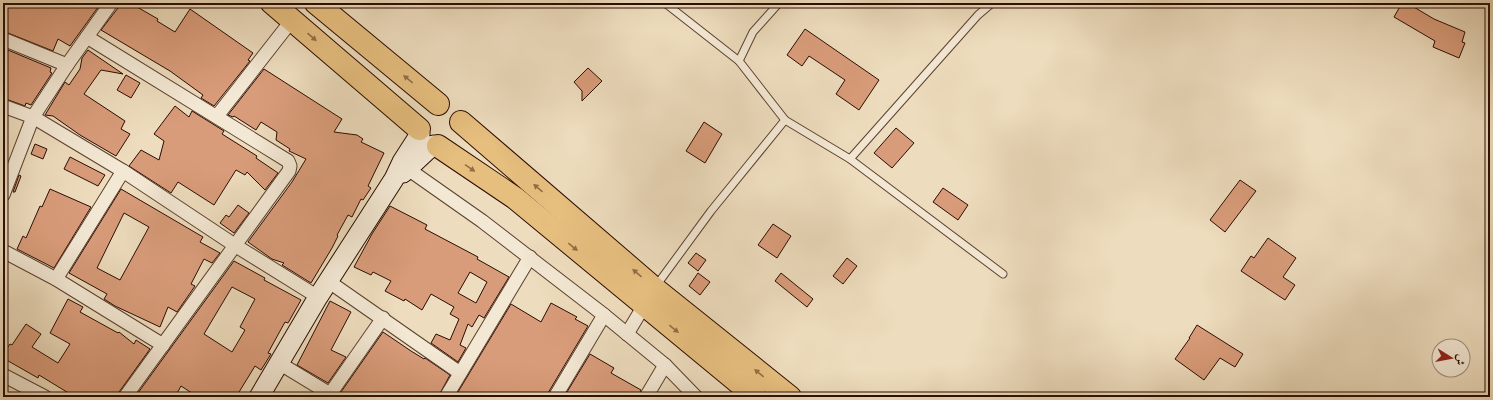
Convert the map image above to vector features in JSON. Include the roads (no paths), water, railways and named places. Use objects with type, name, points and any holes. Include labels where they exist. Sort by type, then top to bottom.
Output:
[{"type":"highway","points":[[272,3],[427,138],[515,198],[649,297],[790,397]]},
{"type":"highway","points":[[316,3],[438,104]]},
{"type":"highway","points":[[427,138],[421,115],[426,109],[431,105],[445,104],[456,111],[461,122],[756,397]]},
{"type":"highway","points":[[427,138],[444,146],[455,140],[460,129],[461,122]]},
{"type":"main road","points":[[259,397],[328,281],[401,174],[402,162],[427,138]]},
{"type":"street","points":[[3,195],[33,117],[67,65],[111,3]]},
{"type":"street","points":[[217,116],[292,20]]},
{"type":"street","points":[[87,37],[288,161],[290,166],[289,171],[236,246],[126,397]]},
{"type":"street","points":[[3,39],[67,65]]},
{"type":"street","points":[[3,106],[33,117],[123,171],[236,246],[318,297]]},
{"type":"street","points":[[56,279],[123,171]]},
{"type":"street","points":[[401,174],[482,221],[530,257],[604,314],[665,365],[696,397]]},
{"type":"street","points":[[3,251],[56,279],[163,345]]},
{"type":"street","points":[[446,397],[530,257]]},
{"type":"street","points":[[328,281],[460,373]]},
{"type":"street","points":[[627,334],[649,297]]},
{"type":"street","points":[[555,397],[604,314]]},
{"type":"street","points":[[279,363],[333,395],[383,318]]},
{"type":"street","points":[[646,397],[665,365]]},
{"type":"street","points":[[3,375],[45,397]]},
{"type":"lane","points":[[664,3],[739,61],[785,120],[850,159],[1003,274]]},
{"type":"lane","points":[[739,61],[753,32],[779,3]]},
{"type":"lane","points":[[850,159],[978,15],[992,3]]},
{"type":"lane","points":[[649,297],[711,211],[785,120]]}]
